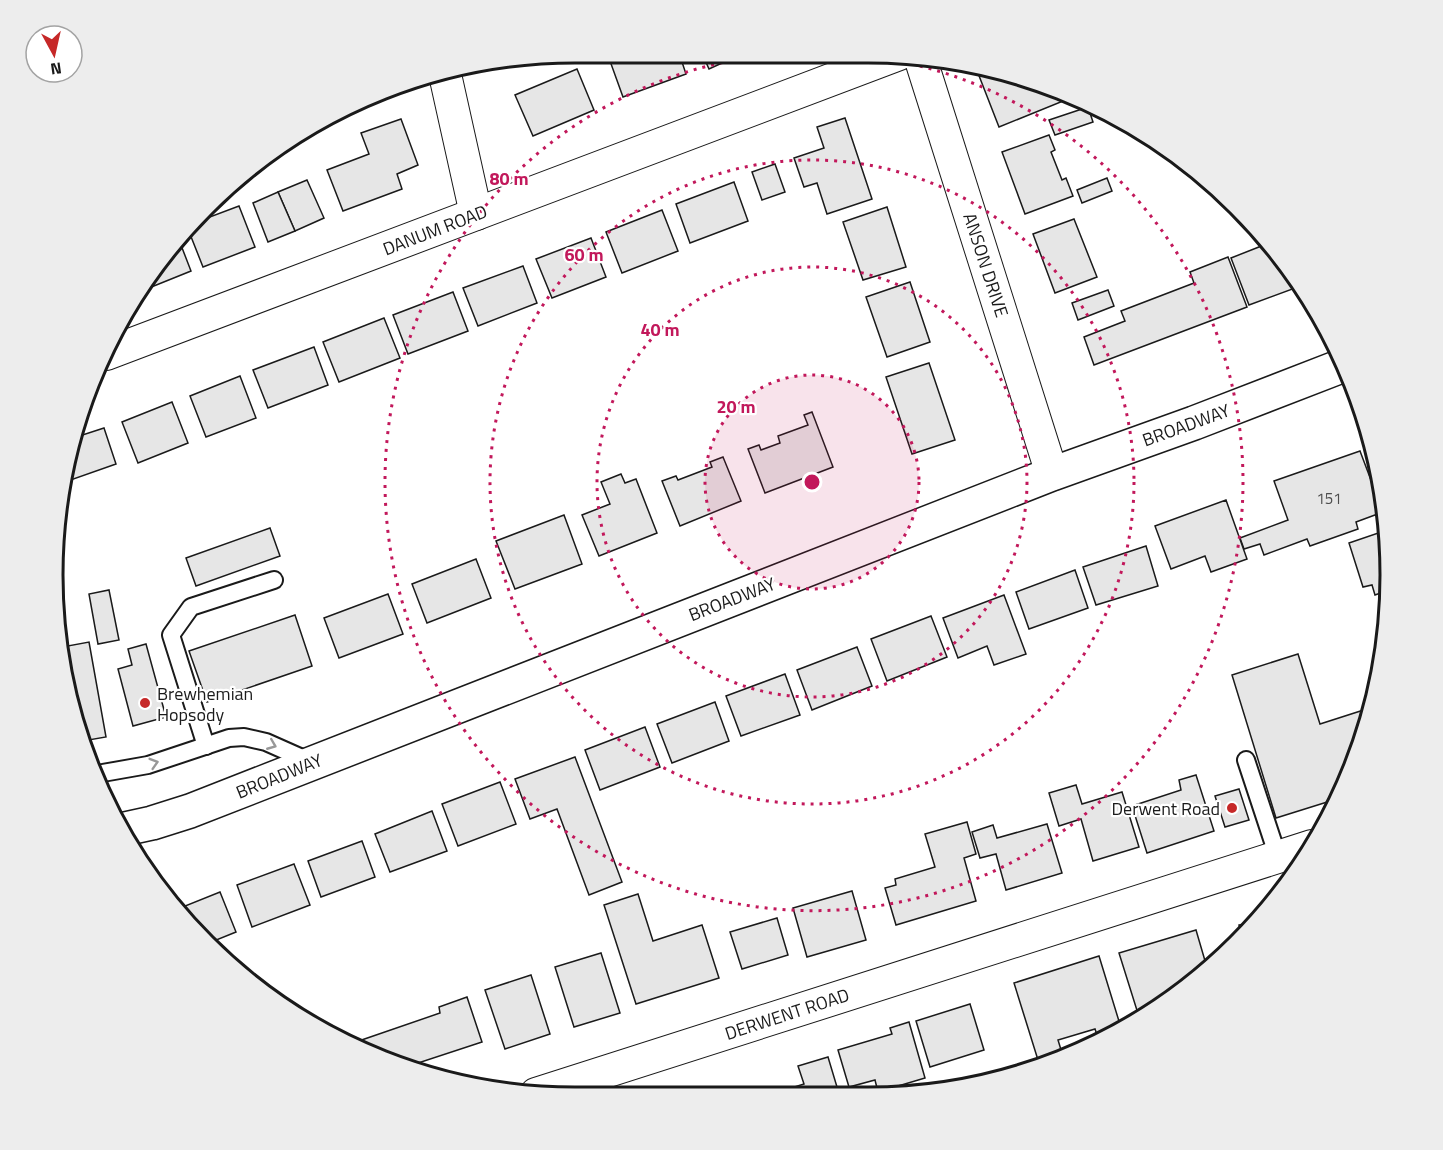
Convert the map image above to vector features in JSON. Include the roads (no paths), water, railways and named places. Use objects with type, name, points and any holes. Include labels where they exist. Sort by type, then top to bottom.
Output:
[{"type":"street","name":"DANUM ROAD","points":[[115,350],[875,63]]},
{"type":"street","name":"ANSON DRIVE","points":[[923,66],[1052,474]]},
{"type":"street","points":[[446,79],[476,214]]},
{"type":"street","name":"BROADWAY","points":[[130,828],[190,811],[1052,474],[1194,423],[1336,368]]},
{"type":"street","name":"DERWENT ROAD","points":[[559,1087],[1299,850]]},
{"type":"lane","points":[[206,746],[171,635],[191,607],[274,580]]},
{"type":"lane","points":[[103,773],[148,765],[229,738],[244,737],[267,742],[312,763]]},
{"type":"lane","points":[[1246,760],[1278,857]]},
{"type":"place","name":"Brewhemian Hopsody","points":[[145,703]]},
{"type":"place","name":"Derwent Road","points":[[1232,808]]}]
